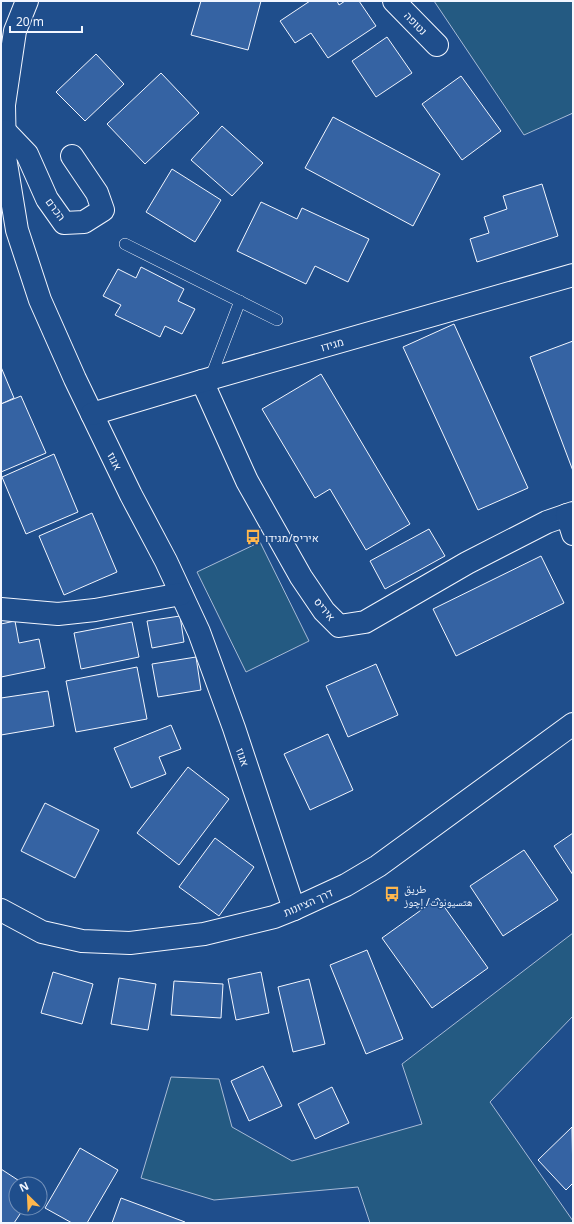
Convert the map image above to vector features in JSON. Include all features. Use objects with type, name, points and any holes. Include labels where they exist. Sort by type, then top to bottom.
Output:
[{"type":"main road","name":"אגוז","points":[[27,1],[15,31],[4,105],[5,157],[17,230],[40,300],[75,380],[131,495],[166,561],[199,632],[231,720],[294,909]]},
{"type":"main road","name":"נטופה","points":[[394,1],[437,45]]},
{"type":"main road","name":"הכרם","points":[[5,131],[27,154],[47,200],[64,223],[84,222],[102,210],[97,193],[72,156]]},
{"type":"main road","name":"מגידו","points":[[92,414],[573,275]]},
{"type":"main road","name":"איריס","points":[[206,380],[247,481],[301,576],[324,611],[339,626],[365,622],[467,563],[547,522],[571,521]]},
{"type":"main road","points":[[1,609],[58,614],[95,610],[181,594]]},
{"type":"main road","name":"דרך הציונות","points":[[1,910],[42,932],[82,941],[130,943],[204,934],[267,918],[294,909],[346,885],[378,866],[573,724]]},
{"type":"lane","points":[[125,244],[277,320]]},
{"type":"lane","points":[[206,380],[240,301]]},
{"type":"shaded area","points":[[434,1],[573,1],[573,113],[524,135]]},
{"type":"shaded area","points":[[260,542],[309,641],[246,672],[197,572]]},
{"type":"shaded area","points":[[573,933],[573,1016],[490,1102],[573,1223],[370,1223],[358,1187],[214,1200],[141,1178],[171,1077],[219,1079],[232,1127],[292,1161],[422,1124],[402,1064]]},
{"type":"building","points":[[201,1],[261,1],[248,50],[191,35]]},
{"type":"building","points":[[310,1],[337,1],[339,5],[345,1],[359,1],[376,26],[328,58],[311,33],[295,43],[280,21]]},
{"type":"building","points":[[387,37],[412,73],[376,97],[352,61]]},
{"type":"building","points":[[96,54],[124,84],[85,121],[56,92]]},
{"type":"building","points":[[161,73],[199,113],[145,164],[107,124]]},
{"type":"building","points":[[461,76],[501,131],[462,160],[422,104]]},
{"type":"building","points":[[333,117],[440,174],[413,226],[305,168]]},
{"type":"building","points":[[222,126],[263,163],[232,196],[191,160]]},
{"type":"building","points":[[172,169],[221,200],[195,242],[146,212]]},
{"type":"building","points":[[542,184],[558,236],[477,262],[470,239],[489,233],[484,217],[507,209],[503,196]]},
{"type":"building","points":[[261,202],[297,219],[302,208],[369,239],[348,282],[315,266],[306,284],[237,251]]},
{"type":"building","points":[[141,267],[184,289],[178,301],[195,309],[182,334],[165,326],[160,337],[115,315],[121,305],[103,296],[118,269],[136,278]]},
{"type":"building","points":[[454,324],[528,488],[478,510],[403,347]]},
{"type":"building","points":[[573,341],[573,471],[530,357]]},
{"type":"building","points":[[1,367],[14,398],[1,404]]},
{"type":"building","points":[[321,374],[410,524],[366,550],[330,489],[315,498],[262,409]]},
{"type":"building","points":[[21,396],[46,453],[1,472],[1,404]]},
{"type":"building","points":[[54,454],[78,512],[26,534],[2,477]]},
{"type":"building","points":[[92,513],[117,572],[64,595],[39,536]]},
{"type":"building","points":[[429,529],[445,556],[385,589],[370,561]]},
{"type":"building","points":[[541,556],[564,603],[456,656],[433,609]]},
{"type":"building","points":[[180,616],[184,642],[152,648],[147,621]]},
{"type":"building","points":[[15,621],[19,643],[39,639],[45,668],[1,677],[1,624]]},
{"type":"building","points":[[132,622],[139,657],[81,669],[74,633]]},
{"type":"building","points":[[196,657],[201,690],[158,697],[152,664]]},
{"type":"building","points":[[376,664],[398,715],[348,737],[326,686]]},
{"type":"building","points":[[137,667],[147,719],[76,732],[66,681]]},
{"type":"building","points":[[48,691],[54,726],[1,735],[1,698]]},
{"type":"building","points":[[171,725],[181,749],[159,757],[166,774],[131,788],[114,748]]},
{"type":"building","points":[[328,734],[353,790],[310,810],[284,754]]},
{"type":"building","points":[[188,767],[229,799],[179,865],[137,833]]},
{"type":"building","points":[[45,803],[99,830],[75,878],[21,851]]},
{"type":"building","points":[[573,833],[573,875],[554,846]]},
{"type":"building","points":[[215,838],[254,867],[219,916],[179,887]]},
{"type":"building","points":[[524,850],[558,900],[503,936],[470,886]]},
{"type":"building","points":[[438,898],[488,968],[432,1008],[382,938]]},
{"type":"building","points":[[367,950],[403,1039],[366,1054],[330,965]]},
{"type":"building","points":[[53,972],[93,984],[82,1024],[41,1013]]},
{"type":"building","points":[[261,972],[269,1013],[236,1020],[228,979]]},
{"type":"building","points":[[119,978],[156,984],[148,1030],[111,1024]]},
{"type":"building","points":[[309,979],[325,1044],[293,1052],[278,987]]},
{"type":"building","points":[[174,981],[223,984],[221,1018],[171,1015]]},
{"type":"building","points":[[263,1066],[282,1106],[249,1121],[231,1081]]},
{"type":"building","points":[[332,1087],[349,1123],[315,1139],[298,1104]]},
{"type":"building","points":[[572,1127],[573,1183],[566,1190],[538,1160]]},
{"type":"building","points":[[80,1148],[118,1170],[87,1223],[72,1223],[48,1210],[48,1203]]},
{"type":"building","points":[[1,1169],[12,1176],[8,1176],[8,1216],[19,1216],[14,1223],[1,1223]]},
{"type":"building","points":[[121,1198],[185,1222],[185,1223],[112,1223]]},
{"type":"place","name":"איריס/מגידו","points":[[253,537]]},
{"type":"place","name":"طريق هتسيونوت/ إچوز","points":[[392,894]]}]
